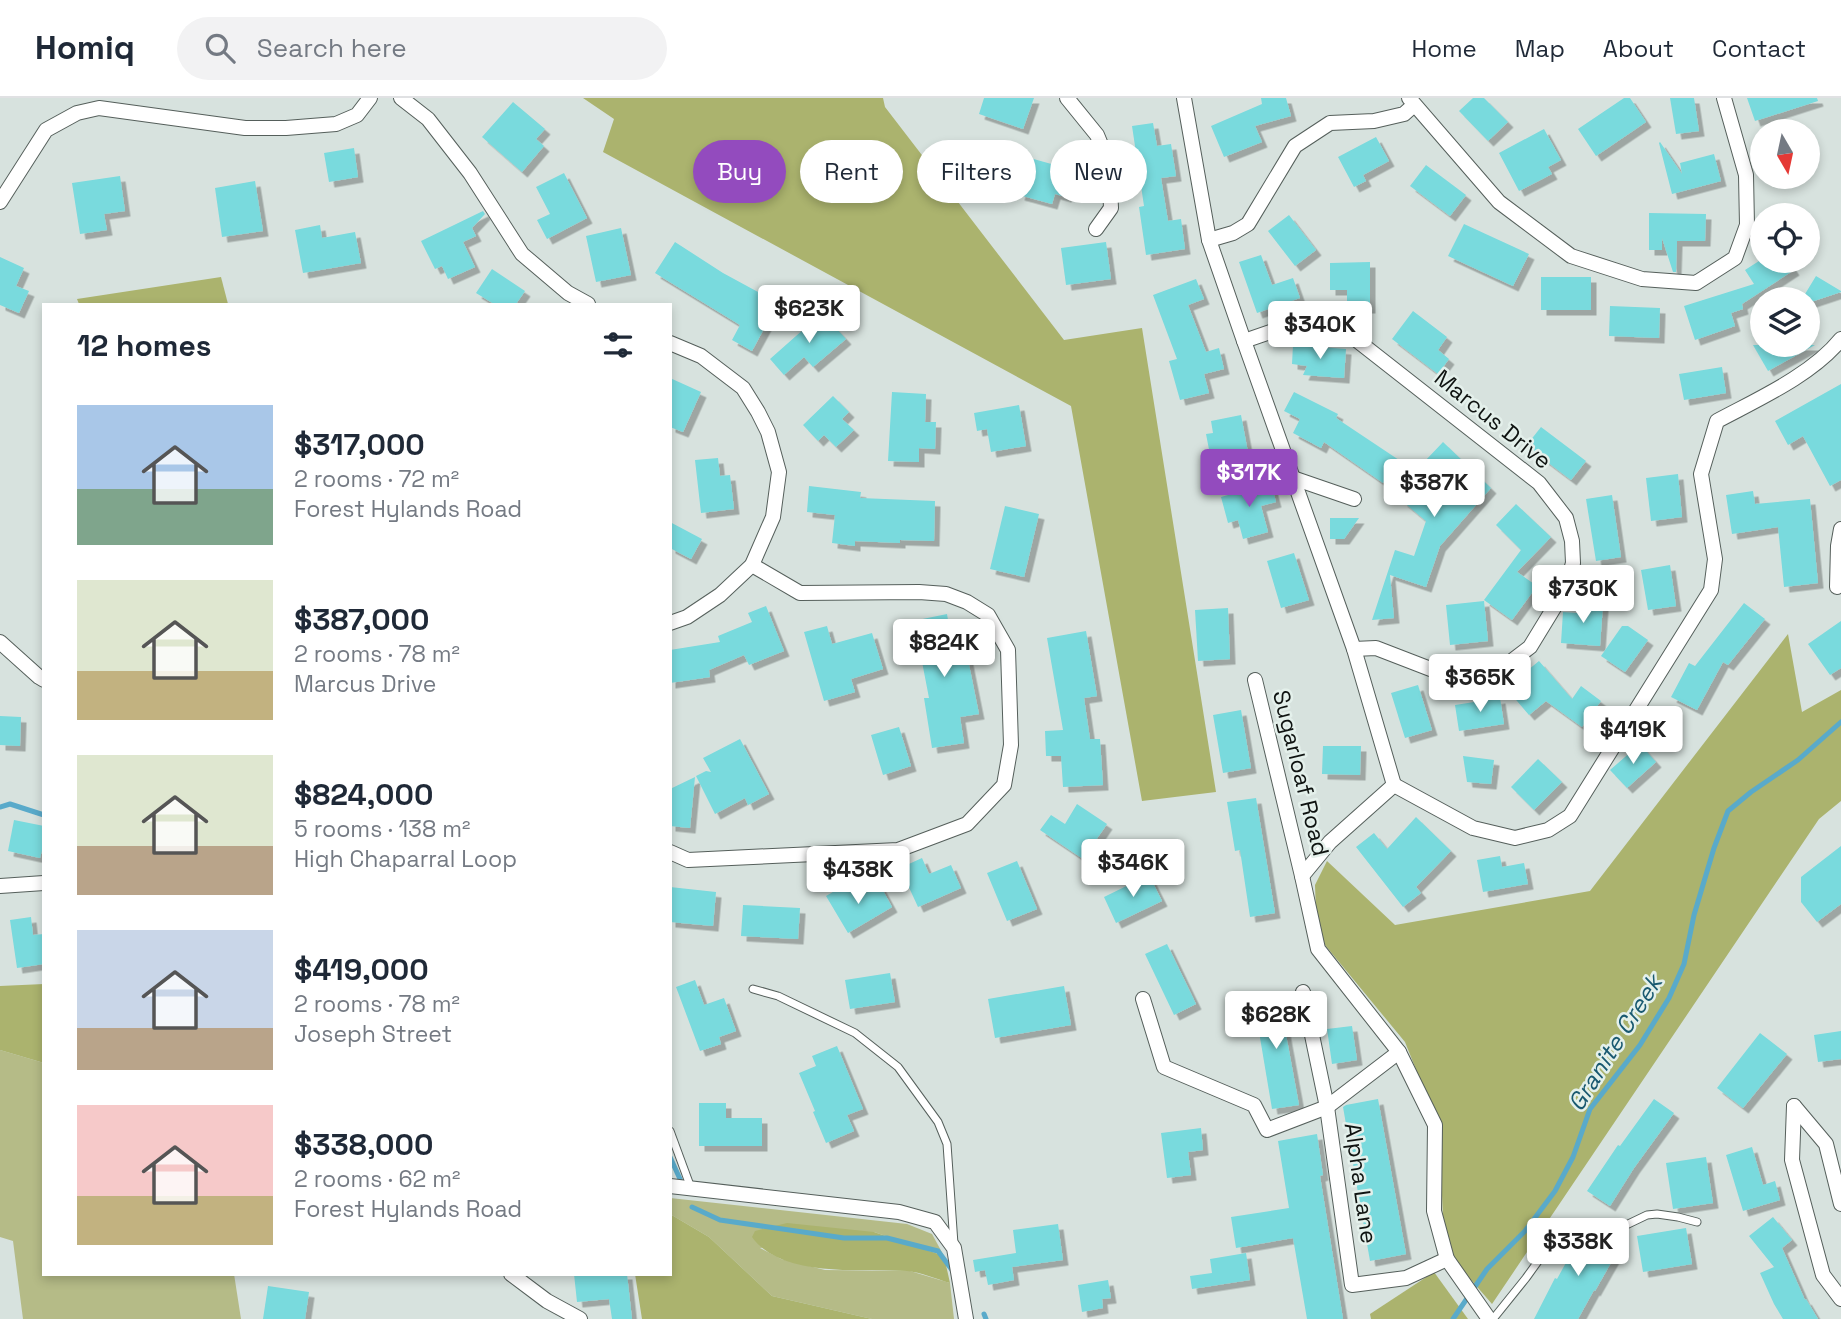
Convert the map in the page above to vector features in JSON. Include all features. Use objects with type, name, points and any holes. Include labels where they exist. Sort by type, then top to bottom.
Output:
[{"type":"street","points":[[0,202],[46,130],[76,113],[99,108],[245,128],[286,128],[335,124],[357,115],[370,98]]},
{"type":"street","points":[[401,98],[428,119],[470,173],[522,254],[568,293],[586,303]]},
{"type":"street","points":[[1067,98],[1097,135],[1109,164],[1111,208],[1096,229]]},
{"type":"street","points":[[1184,98],[1209,240],[1354,649],[1394,785],[1473,828],[1515,838],[1548,830],[1570,816],[1711,590],[1715,559],[1701,474],[1717,421],[1783,386],[1831,351],[1841,339]]},
{"type":"street","points":[[1209,240],[1233,233],[1248,223],[1295,146],[1304,139],[1330,123],[1374,121],[1404,114],[1411,102],[1499,202],[1571,256],[1642,279],[1696,283],[1735,258],[1747,225],[1746,175],[1724,98]]},
{"type":"street","name":"Marcus Drive","points":[[1244,341],[1311,318],[1323,317],[1331,320],[1539,483],[1566,519],[1572,541],[1573,563],[1566,588],[1530,647],[1509,663],[1486,671],[1459,674],[1433,670],[1376,648],[1354,649]]},
{"type":"street","points":[[672,344],[701,356],[743,388],[768,432],[779,472],[773,517],[752,565],[720,595],[687,617],[672,622]]},
{"type":"street","points":[[1293,478],[1354,499]]},
{"type":"street","points":[[1837,587],[1841,530]]},
{"type":"street","points":[[672,853],[688,860],[898,850],[967,824],[1004,785],[1011,745],[1008,650],[988,615],[967,602],[946,594],[800,593],[752,565]]},
{"type":"street","points":[[0,642],[42,679]]},
{"type":"street","name":"Sugarloaf Road","points":[[1255,680],[1318,949],[1399,1052],[1435,1125],[1434,1211],[1447,1259],[1491,1319]]},
{"type":"street","points":[[1302,876],[1330,842],[1394,785]]},
{"type":"street","points":[[0,886],[42,883]]},
{"type":"street","name":"Alpha Lane","points":[[1303,992],[1327,1107],[1352,1285],[1406,1278],[1447,1259]]},
{"type":"street","points":[[1143,999],[1164,1067],[1254,1105],[1267,1130],[1327,1107],[1399,1052]]},
{"type":"street","points":[[1841,1204],[1826,1144],[1794,1106],[1792,1160],[1823,1275],[1841,1299]]},
{"type":"street","points":[[672,1186],[899,1212],[935,1222],[954,1248],[965,1315]]},
{"type":"street","points":[[514,1276],[547,1301],[580,1319]]},
{"type":"lane","points":[[753,989],[778,996],[855,1033],[898,1067],[939,1122],[947,1144],[954,1248]]},
{"type":"lane","points":[[672,1136],[691,1188]]},
{"type":"lane","points":[[1491,1319],[1527,1278],[1562,1228],[1581,1224],[1624,1226],[1647,1215],[1657,1214],[1697,1222]]},
{"type":"green space","points":[[583,98],[883,98],[885,107],[917,149],[917,203],[959,203],[1064,340],[1142,328],[1216,792],[1142,801],[1071,406],[697,203],[786,203],[786,140],[693,140],[693,201],[603,152],[614,119]]},
{"type":"green space","points":[[221,277],[228,303],[79,303],[77,299]]},
{"type":"green space","points":[[1788,634],[1802,712],[1841,690],[1841,801],[1819,819],[1492,1304],[1453,1259],[1443,1218],[1439,1127],[1405,1042],[1325,945],[1316,913],[1315,885],[1327,861],[1395,925],[1590,891]]},
{"type":"green space","points":[[42,984],[42,1062],[0,1050],[0,986]]},
{"type":"green space","points":[[0,1050],[42,1062],[42,1276],[234,1276],[241,1319],[23,1319],[13,1241],[0,1237]]},
{"type":"green space","points":[[672,1198],[907,1224],[932,1234],[944,1256],[874,1232],[760,1248],[781,1259],[825,1270],[910,1271],[950,1283],[954,1319],[872,1319],[772,1296],[709,1237],[672,1215]]},
{"type":"green space","points":[[672,1215],[709,1237],[772,1296],[872,1319],[642,1319],[635,1276],[672,1276]]},
{"type":"green space","points":[[787,1223],[874,1232],[944,1256],[950,1283],[907,1271],[824,1269],[802,1265],[783,1260],[765,1250],[752,1237],[755,1231]]},
{"type":"green space","points":[[1434,1272],[1468,1319],[1371,1319],[1370,1314]]},
{"type":"building","points":[[984,98],[1034,98],[1023,129],[979,114]]},
{"type":"building","points":[[1261,98],[1286,98],[1291,116],[1255,126],[1262,142],[1224,157],[1211,126],[1262,104]]},
{"type":"building","points":[[1473,98],[1484,98],[1508,122],[1488,141],[1459,111]]},
{"type":"building","points":[[1624,98],[1630,98],[1646,122],[1596,156],[1578,129]]},
{"type":"building","points":[[1670,98],[1694,98],[1699,131],[1676,134]]},
{"type":"building","points":[[1747,98],[1817,98],[1818,101],[1761,119],[1754,119]]},
{"type":"building","points":[[513,102],[545,129],[536,139],[544,146],[522,172],[482,137]]},
{"type":"building","points":[[1153,123],[1157,146],[1171,144],[1176,176],[1161,178],[1168,221],[1181,219],[1185,249],[1146,255],[1139,207],[1147,203],[1147,140],[1134,140],[1132,126]]},
{"type":"building","points":[[1544,129],[1561,160],[1548,167],[1552,174],[1519,191],[1499,153]]},
{"type":"building","points":[[1376,137],[1389,161],[1363,175],[1366,181],[1354,187],[1338,157]]},
{"type":"building","points":[[1660,142],[1682,174],[1680,163],[1714,154],[1721,181],[1672,194]]},
{"type":"building","points":[[354,148],[358,177],[329,182],[324,153]]},
{"type":"building","points":[[1036,160],[1050,164],[1052,204],[1036,200]]},
{"type":"building","points":[[1426,165],[1466,195],[1450,216],[1410,186]]},
{"type":"building","points":[[564,173],[587,218],[547,239],[537,220],[550,214],[536,187]]},
{"type":"building","points":[[120,176],[125,211],[104,214],[107,230],[80,234],[72,183]]},
{"type":"building","points":[[255,181],[263,231],[222,237],[215,188]]},
{"type":"building","points":[[483,211],[485,214],[472,228],[476,236],[463,242],[475,267],[448,279],[442,266],[435,269],[421,241]]},
{"type":"building","points":[[1649,213],[1706,214],[1705,241],[1677,241],[1676,272],[1673,272],[1662,238],[1662,250],[1649,250]]},
{"type":"building","points":[[1289,215],[1316,250],[1295,266],[1268,231]]},
{"type":"building","points":[[1464,224],[1529,254],[1513,286],[1448,256]]},
{"type":"building","points":[[320,225],[322,238],[355,232],[361,263],[303,273],[295,230]]},
{"type":"building","points":[[621,228],[631,275],[596,282],[586,236]]},
{"type":"building","points":[[675,242],[723,273],[778,303],[752,351],[732,340],[740,325],[655,273]]},
{"type":"building","points":[[1106,242],[1111,279],[1066,285],[1061,248]]},
{"type":"building","points":[[1261,255],[1272,285],[1293,278],[1300,298],[1257,313],[1239,262]]},
{"type":"building","points":[[0,257],[24,268],[16,286],[29,291],[19,313],[0,305]]},
{"type":"building","points":[[1370,262],[1370,308],[1347,308],[1347,290],[1330,290],[1330,263]]},
{"type":"building","points":[[1750,267],[1750,273],[1789,273],[1768,287],[1750,287],[1750,299],[1742,304],[1743,309],[1731,313],[1735,326],[1695,340],[1684,306],[1754,284],[1745,270]]},
{"type":"building","points":[[492,269],[525,291],[517,303],[492,303],[476,293]]},
{"type":"building","points":[[1816,276],[1841,292],[1820,299],[1820,287],[1809,287]]},
{"type":"building","points":[[1541,277],[1591,277],[1591,310],[1541,310]]},
{"type":"building","points":[[1196,279],[1204,299],[1188,305],[1206,352],[1219,348],[1224,369],[1204,374],[1209,393],[1180,400],[1169,361],[1177,359],[1153,295]]},
{"type":"building","points":[[1610,306],[1660,308],[1659,338],[1609,336]]},
{"type":"building","points":[[1413,311],[1447,337],[1438,350],[1449,359],[1438,374],[1392,339]]},
{"type":"building","points":[[822,313],[846,339],[813,367],[804,357],[784,375],[770,359]]},
{"type":"building","points":[[1293,345],[1346,349],[1344,378],[1303,375],[1307,366],[1292,364]]},
{"type":"building","points":[[1760,357],[1793,357],[1768,371]]},
{"type":"building","points":[[1722,367],[1726,393],[1684,400],[1679,374]]},
{"type":"building","points":[[672,379],[701,392],[683,432],[672,428]]},
{"type":"building","points":[[1841,384],[1841,480],[1830,486],[1803,436],[1788,445],[1775,421]]},
{"type":"building","points":[[892,392],[926,394],[925,422],[936,422],[935,449],[919,448],[919,462],[888,461]]},
{"type":"building","points":[[1294,392],[1338,414],[1336,418],[1399,460],[1383,483],[1324,442],[1321,448],[1293,433],[1300,419],[1284,411]]},
{"type":"building","points":[[833,396],[849,412],[842,419],[854,430],[836,447],[824,435],[818,441],[803,425]]},
{"type":"building","points":[[1019,405],[1026,446],[991,452],[987,429],[977,431],[974,413]]},
{"type":"building","points":[[1241,415],[1250,463],[1213,470],[1206,434],[1213,433],[1211,421]]},
{"type":"building","points":[[1541,427],[1586,461],[1571,480],[1526,446]]},
{"type":"building","points":[[1443,442],[1491,488],[1440,546],[1426,587],[1390,575],[1394,618],[1372,620],[1395,550],[1414,556],[1426,521],[1402,501],[1431,467],[1425,461]]},
{"type":"building","points":[[718,458],[720,476],[730,475],[734,509],[701,513],[695,460]]},
{"type":"building","points":[[1678,474],[1682,517],[1651,521],[1646,478]]},
{"type":"building","points":[[1271,483],[1276,502],[1261,506],[1268,532],[1243,539],[1238,520],[1228,523],[1221,497]]},
{"type":"building","points":[[809,486],[861,492],[860,498],[935,501],[934,541],[855,541],[855,546],[832,543],[835,515],[807,512]]},
{"type":"building","points":[[1753,491],[1755,504],[1810,499],[1818,583],[1784,587],[1778,527],[1732,534],[1726,495]]},
{"type":"building","points":[[1612,495],[1621,557],[1596,561],[1586,499]]},
{"type":"building","points":[[1516,504],[1551,537],[1517,572],[1537,586],[1512,620],[1484,600],[1521,550],[1496,525]]},
{"type":"building","points":[[1005,506],[1039,514],[1024,577],[990,569]]},
{"type":"building","points":[[1330,518],[1359,518],[1344,539],[1330,539]]},
{"type":"building","points":[[672,523],[702,539],[691,559],[672,549]]},
{"type":"building","points":[[1294,553],[1309,600],[1281,608],[1267,561]]},
{"type":"building","points":[[1670,565],[1676,606],[1648,610],[1641,570]]},
{"type":"building","points":[[1484,601],[1488,641],[1450,645],[1446,605]]},
{"type":"building","points":[[1578,602],[1603,605],[1600,646],[1561,643],[1563,612],[1577,613]]},
{"type":"building","points":[[1744,603],[1765,619],[1728,665],[1723,662],[1697,710],[1671,697],[1689,663],[1695,666]]},
{"type":"building","points":[[766,606],[784,651],[749,665],[744,655],[709,670],[710,677],[672,683],[672,650],[720,642],[718,636],[752,622],[748,613]]},
{"type":"building","points":[[1228,608],[1230,659],[1198,661],[1195,610]]},
{"type":"building","points":[[947,614],[951,638],[963,635],[979,714],[960,717],[964,743],[932,748],[924,698],[929,698],[918,641],[906,643],[903,623]]},
{"type":"building","points":[[1841,621],[1841,668],[1830,675],[1808,644]]},
{"type":"building","points":[[827,626],[832,644],[872,633],[883,669],[851,679],[855,692],[824,701],[804,632]]},
{"type":"building","points":[[1622,626],[1628,626],[1648,640],[1625,672],[1601,656]]},
{"type":"building","points":[[1086,631],[1097,696],[1084,698],[1090,739],[1100,739],[1103,785],[1063,787],[1061,756],[1046,756],[1045,731],[1063,730],[1047,638]]},
{"type":"building","points":[[1539,661],[1572,699],[1581,686],[1601,701],[1582,727],[1546,701],[1529,715],[1506,688]]},
{"type":"building","points":[[1418,685],[1432,730],[1405,738],[1391,693]]},
{"type":"building","points":[[1500,698],[1504,724],[1459,731],[1455,705]]},
{"type":"building","points":[[1241,710],[1251,768],[1223,773],[1213,715]]},
{"type":"building","points":[[0,716],[21,717],[20,746],[0,745]]},
{"type":"building","points":[[899,727],[911,766],[883,775],[871,735]]},
{"type":"building","points":[[740,739],[769,794],[748,805],[745,798],[715,814],[696,776],[706,771],[711,772],[703,758]]},
{"type":"building","points":[[1640,744],[1656,762],[1627,788],[1610,770]]},
{"type":"building","points":[[1323,746],[1361,746],[1360,775],[1322,774]]},
{"type":"building","points":[[1463,756],[1494,760],[1491,784],[1467,782]]},
{"type":"building","points":[[1538,759],[1562,782],[1534,810],[1511,787]]},
{"type":"building","points":[[695,777],[690,828],[672,826],[672,788]]},
{"type":"building","points":[[1256,798],[1275,913],[1250,917],[1240,850],[1235,851],[1227,802]]},
{"type":"building","points":[[1077,804],[1107,824],[1083,859],[1040,830],[1051,815],[1065,824]]},
{"type":"building","points":[[1416,817],[1451,851],[1416,887],[1421,893],[1403,907],[1356,847],[1374,833],[1387,849]]},
{"type":"building","points":[[14,820],[42,826],[40,858],[8,851]]},
{"type":"building","points":[[1841,846],[1841,904],[1817,922],[1801,902],[1801,877]]},
{"type":"building","points":[[1500,856],[1502,867],[1524,863],[1528,884],[1483,892],[1477,860]]},
{"type":"building","points":[[922,858],[929,874],[951,865],[961,888],[918,907],[900,868]]},
{"type":"building","points":[[1017,861],[1037,909],[1007,921],[987,873]]},
{"type":"building","points":[[1149,875],[1162,901],[1116,923],[1104,897]]},
{"type":"building","points":[[850,882],[858,897],[880,885],[892,907],[848,933],[826,896]]},
{"type":"building","points":[[672,887],[716,892],[713,926],[672,922]]},
{"type":"building","points":[[743,905],[800,908],[798,939],[741,936]]},
{"type":"building","points":[[31,917],[33,935],[42,934],[42,964],[17,968],[10,920]]},
{"type":"building","points":[[1167,944],[1196,1004],[1174,1015],[1145,954]]},
{"type":"building","points":[[890,973],[895,1002],[850,1009],[845,980]]},
{"type":"building","points":[[695,980],[704,1005],[724,998],[736,1031],[719,1037],[721,1044],[700,1051],[676,987]]},
{"type":"building","points":[[1064,986],[1071,1025],[995,1038],[988,999]]},
{"type":"building","points":[[1278,991],[1299,1105],[1272,1109],[1253,996]]},
{"type":"building","points":[[1352,1026],[1357,1060],[1332,1064],[1327,1029]]},
{"type":"building","points":[[1841,1031],[1841,1059],[1818,1062],[1814,1035]]},
{"type":"building","points":[[1760,1033],[1787,1054],[1743,1108],[1717,1088]]},
{"type":"building","points":[[837,1046],[863,1109],[847,1115],[854,1131],[826,1143],[799,1073],[816,1066],[812,1056]]},
{"type":"building","points":[[1378,1099],[1406,1254],[1370,1261],[1343,1107]]},
{"type":"building","points":[[1654,1099],[1674,1113],[1610,1206],[1587,1191]]},
{"type":"building","points":[[699,1103],[726,1103],[726,1118],[762,1118],[762,1146],[699,1146]]},
{"type":"building","points":[[1201,1128],[1203,1150],[1188,1152],[1191,1175],[1167,1178],[1161,1133]]},
{"type":"building","points":[[1317,1134],[1323,1175],[1320,1176],[1343,1319],[1307,1319],[1293,1238],[1236,1248],[1231,1217],[1289,1208],[1278,1141]]},
{"type":"building","points":[[1752,1147],[1763,1185],[1775,1181],[1780,1200],[1743,1211],[1726,1155]]},
{"type":"building","points":[[1706,1157],[1713,1203],[1673,1209],[1666,1163]]},
{"type":"building","points":[[1773,1217],[1792,1240],[1782,1248],[1805,1300],[1818,1319],[1783,1319],[1760,1273],[1774,1267],[1749,1236]]},
{"type":"building","points":[[1058,1224],[1063,1260],[1012,1267],[1014,1280],[988,1285],[985,1270],[975,1272],[973,1260],[1016,1253],[1013,1230]]},
{"type":"building","points":[[1686,1228],[1692,1264],[1643,1272],[1637,1236]]},
{"type":"building","points":[[1584,1230],[1620,1247],[1578,1319],[1534,1319],[1555,1278],[1557,1279]]},
{"type":"building","points":[[1246,1253],[1250,1280],[1192,1289],[1190,1276],[1212,1273],[1210,1259]]},
{"type":"building","points":[[574,1276],[627,1276],[632,1319],[612,1319],[609,1299],[577,1302]]},
{"type":"building","points":[[1108,1280],[1111,1298],[1102,1299],[1103,1308],[1082,1312],[1078,1285]]},
{"type":"building","points":[[268,1286],[309,1292],[305,1319],[263,1319]]},
{"type":"waterway","name":"Granite Creek","points":[[1453,1319],[1487,1269],[1525,1231],[1555,1191],[1573,1157],[1590,1109],[1640,1045],[1669,998],[1684,964],[1694,915],[1728,811],[1798,760],[1841,722]]},
{"type":"waterway","points":[[0,807],[10,804],[42,814]]},
{"type":"waterway","points":[[672,1161],[680,1179]]},
{"type":"waterway","points":[[692,1207],[720,1220],[844,1238],[887,1238],[938,1251],[952,1270]]},
{"type":"waterway","points":[[984,1314],[986,1319]]}]
